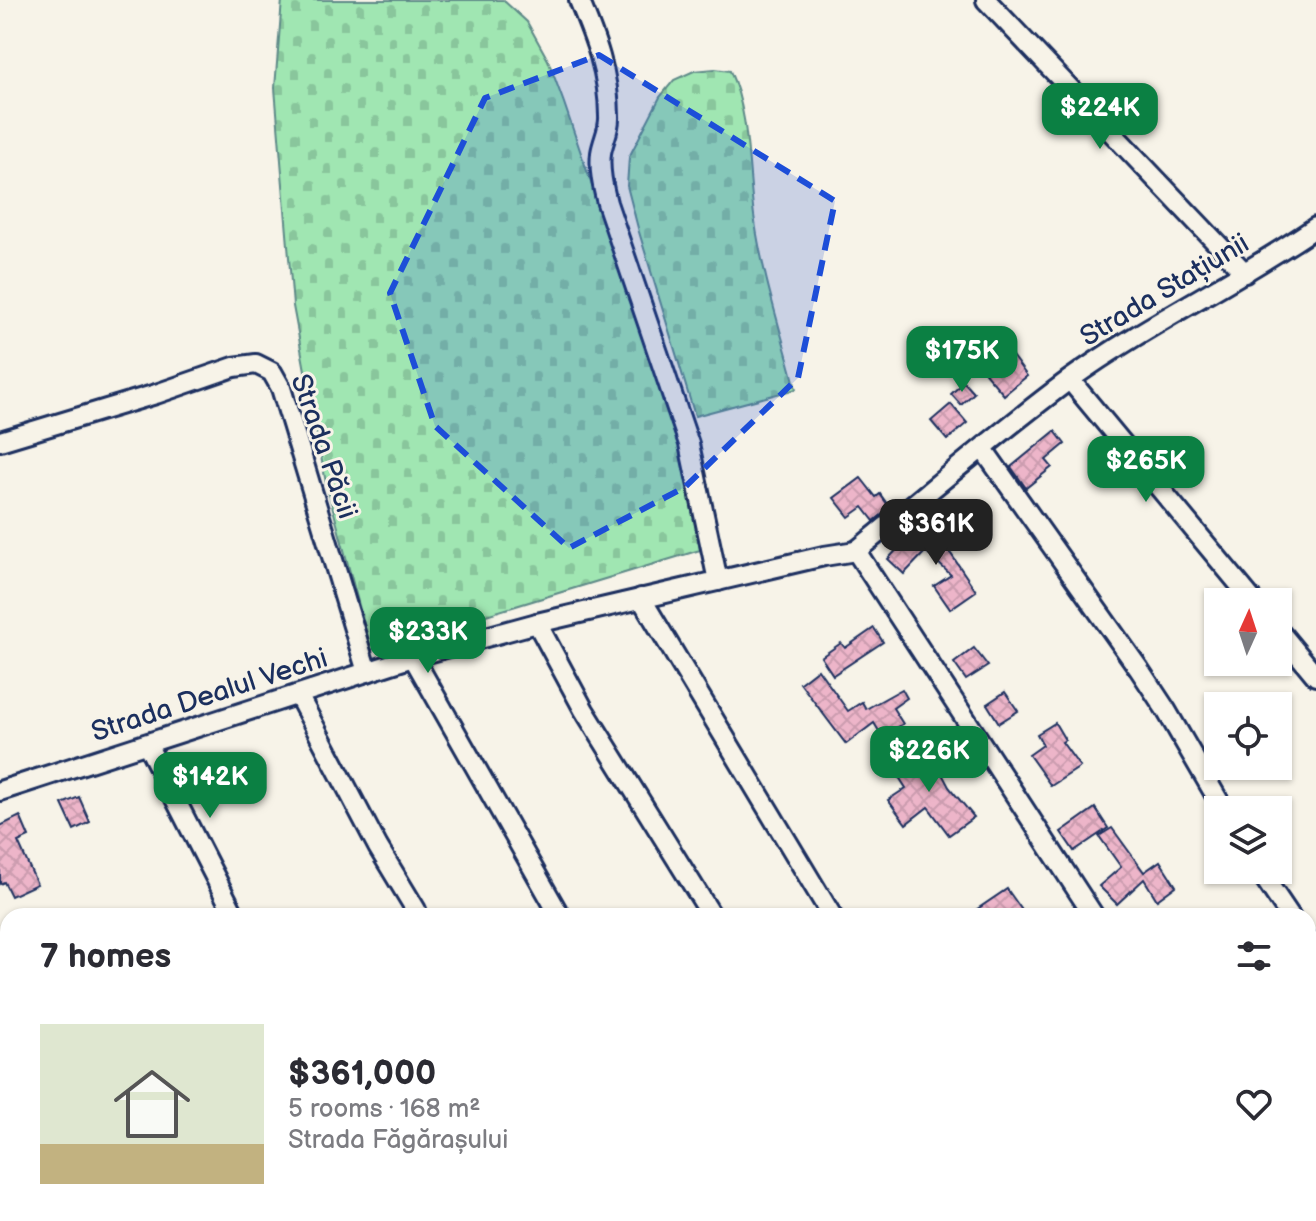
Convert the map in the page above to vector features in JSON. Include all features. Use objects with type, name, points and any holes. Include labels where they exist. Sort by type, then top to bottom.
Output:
[{"type":"street","points":[[579,0],[598,46],[608,85],[610,121],[601,152],[601,178],[689,444],[718,581]]},
{"type":"street","points":[[986,0],[1245,273]]},
{"type":"street","name":"Strada Stațiunii","points":[[856,551],[1070,380],[1168,316],[1245,273],[1316,227]]},
{"type":"street","name":"Strada Păcii","points":[[0,441],[234,367],[256,364],[272,372],[281,388],[367,672]]},
{"type":"street","points":[[1070,380],[1242,588]]},
{"type":"street","points":[[983,449],[1146,679],[1216,796]]},
{"type":"street","points":[[856,551],[1089,908]]},
{"type":"street","name":"Strada Dealul Vechi","points":[[0,791],[413,657],[641,598],[856,551]]},
{"type":"street","points":[[641,598],[827,908]]},
{"type":"street","points":[[537,623],[584,710],[707,908]]},
{"type":"street","points":[[1292,647],[1316,676]]},
{"type":"street","points":[[413,657],[555,908]]},
{"type":"street","points":[[298,695],[378,847],[415,908]]},
{"type":"street","points":[[147,744],[231,908]]},
{"type":"street","points":[[1268,884],[1285,908]]},
{"type":"highlighted area","points":[[599,55],[835,201],[798,378],[685,487],[569,548],[435,426],[390,293],[485,98]]},
{"type":"green space","points":[[282,0],[503,0],[527,22],[548,60],[564,103],[666,404],[682,457],[700,550],[371,650],[326,483],[293,306],[275,88]]},
{"type":"green space","points":[[694,71],[730,71],[742,107],[758,243],[796,389],[695,416],[627,186],[629,157],[660,97],[674,80]]},
{"type":"building","points":[[1010,353],[1027,376],[1004,395],[985,373]]},
{"type":"building","points":[[964,382],[974,393],[961,405],[951,394]]},
{"type":"building","points":[[951,404],[967,423],[947,440],[931,421]]},
{"type":"building","points":[[1055,431],[1065,444],[1046,460],[1052,467],[1026,488],[1011,467]]},
{"type":"building","points":[[861,478],[876,497],[880,494],[890,508],[874,521],[863,507],[849,517],[834,498]]},
{"type":"building","points":[[933,530],[949,546],[947,548],[976,591],[950,609],[934,586],[951,575],[926,551],[904,574],[888,559],[910,536],[919,545]]},
{"type":"building","points":[[874,628],[883,642],[833,675],[821,657],[841,643],[845,648]]},
{"type":"building","points":[[974,648],[988,666],[966,680],[954,663]]},
{"type":"building","points":[[818,669],[848,711],[862,702],[866,709],[902,689],[907,698],[893,708],[903,724],[882,736],[874,723],[846,744],[800,683]]},
{"type":"building","points":[[1005,692],[1018,711],[999,723],[987,704]]},
{"type":"building","points":[[1055,723],[1065,740],[1062,742],[1080,767],[1051,786],[1029,755],[1043,745],[1037,734]]},
{"type":"building","points":[[929,749],[949,787],[974,817],[949,835],[928,807],[906,824],[888,800],[906,788],[895,771]]},
{"type":"building","points":[[79,797],[90,822],[74,830],[62,804]]},
{"type":"building","points":[[1095,808],[1108,828],[1074,851],[1061,832]]},
{"type":"building","points":[[20,816],[29,837],[18,842],[37,884],[11,896],[4,882],[0,884],[0,826]]},
{"type":"building","points":[[1112,828],[1144,872],[1160,861],[1176,886],[1157,900],[1144,879],[1117,904],[1099,886],[1121,867],[1099,836]]},
{"type":"building","points":[[1007,889],[1020,908],[979,908]]}]
